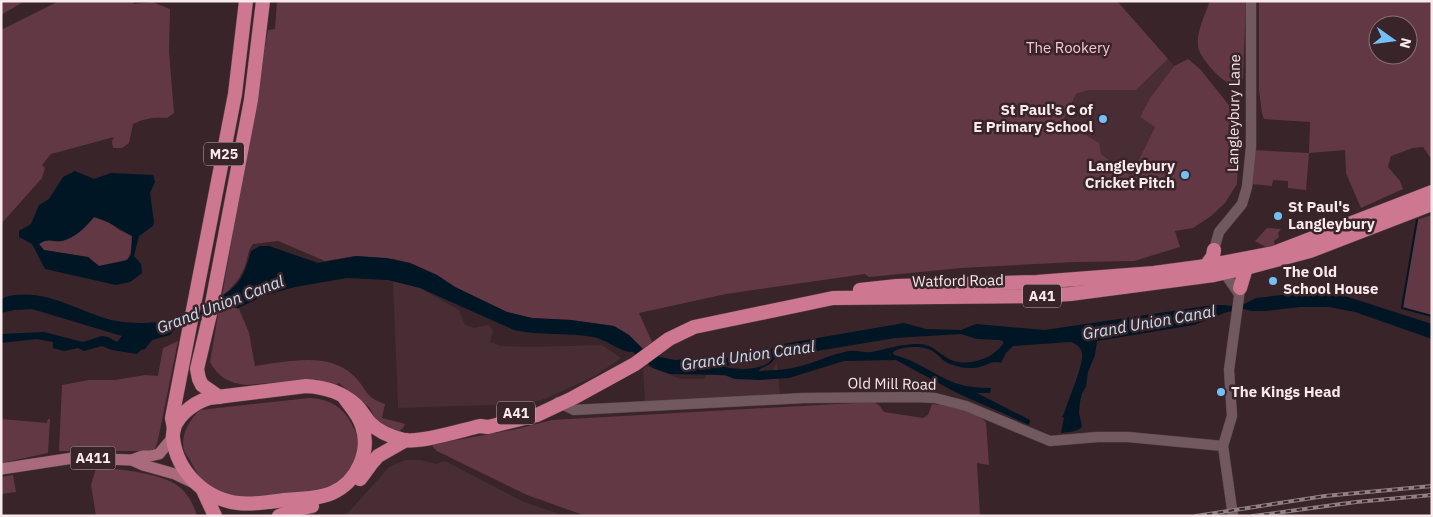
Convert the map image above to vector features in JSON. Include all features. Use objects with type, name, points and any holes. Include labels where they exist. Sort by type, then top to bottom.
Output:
[{"type":"highway","name":"M25","points":[[174,433],[172,418],[235,94],[246,1]]},
{"type":"highway","name":"M25","points":[[219,397],[202,385],[197,371],[210,314],[251,100],[263,1]]},
{"type":"highway","name":"Watford Road","points":[[833,298],[1046,296],[1070,294],[1220,267],[1274,253],[1432,192]]},
{"type":"highway","name":"Watford Road","points":[[558,402],[584,392],[635,364],[678,334],[694,328],[833,298],[859,290],[897,286],[1037,282],[1220,267],[1246,268],[1310,251],[1432,204]]},
{"type":"highway","points":[[1215,248],[1213,256],[1220,267]]},
{"type":"highway","points":[[1239,294],[1246,268]]},
{"type":"highway","points":[[199,487],[226,500],[237,503],[306,498],[333,493],[355,474],[362,458],[365,436],[360,419],[344,397],[328,389],[306,386],[219,397],[199,402],[188,409],[174,433],[179,459],[199,487],[215,516]]},
{"type":"highway","name":"A41","points":[[344,397],[356,405],[377,429],[390,436],[398,444]]},
{"type":"highway","name":"A41","points":[[355,474],[365,462],[382,450],[398,444],[480,426],[488,428],[537,415],[558,402]]},
{"type":"highway","points":[[279,516],[297,508],[338,499],[357,484],[378,456],[398,444]]},
{"type":"highway","points":[[269,516],[306,498]]},
{"type":"main road","name":"A411","points":[[1,469],[73,458],[132,460],[143,456],[159,454],[174,433]]},
{"type":"main road","name":"A411","points":[[132,460],[175,474],[199,487]]},
{"type":"street","name":"Langleybury Lane","points":[[1215,248],[1219,232],[1242,204],[1247,187],[1251,147],[1251,1]]},
{"type":"street","points":[[1220,267],[1238,281],[1239,294],[1229,370],[1232,416],[1223,446],[1232,516]]},
{"type":"street","name":"Old Mill Road","points":[[558,402],[574,410],[804,398],[936,398],[980,410],[1050,441],[1098,437],[1128,437],[1223,446]]},
{"type":"shaded area","name":"St Paul's C of E Primary School","points":[[1168,59],[1174,66],[1150,98],[1140,117],[1155,127],[1131,176],[1101,154],[1063,121],[1076,94],[1089,90],[1136,90]]},
{"type":"shaded area","points":[[393,281],[420,288],[459,310],[465,325],[474,328],[489,325],[493,331],[490,342],[500,346],[602,345],[621,358],[595,376],[538,401],[520,404],[398,408]]},
{"type":"shaded area","points":[[777,363],[780,396],[645,403],[643,369],[647,366],[681,379],[704,379],[707,374],[735,379],[768,377]]},
{"type":"shaded area","points":[[405,460],[421,460],[436,464],[445,461],[524,502],[565,516],[341,516],[348,513],[389,467]]},
{"type":"green space","points":[[1,1],[25,1],[1,15]]},
{"type":"green space","points":[[59,1],[133,1],[134,4],[152,2],[170,9],[169,52],[174,113],[167,118],[150,118],[133,124],[129,143],[122,148],[113,148],[112,141],[114,137],[51,154],[42,165],[45,168],[42,178],[1,224],[1,30]]},
{"type":"green space","name":"The Rookery","points":[[277,1],[1117,1],[1168,59],[1136,90],[1089,90],[1076,94],[1063,121],[1099,143],[1101,154],[1131,176],[1155,127],[1140,117],[1150,98],[1174,66],[1188,59],[1200,69],[1240,119],[1237,184],[1225,203],[1211,216],[1193,228],[1175,231],[1180,247],[1134,261],[961,268],[869,277],[865,274],[726,294],[639,313],[652,342],[643,349],[629,335],[614,326],[571,320],[532,318],[507,312],[410,263],[394,259],[356,256],[325,261],[278,241],[253,244],[240,277],[222,296],[268,30],[275,29]]},
{"type":"green space","points":[[1210,1],[1246,1],[1243,78],[1239,83],[1232,84],[1225,81],[1211,68],[1200,53],[1198,41],[1200,30]]},
{"type":"green space","points":[[1259,1],[1432,1],[1432,160],[1423,147],[1413,148],[1391,156],[1388,167],[1400,181],[1403,189],[1361,208],[1346,173],[1345,150],[1309,153],[1310,122],[1264,119],[1259,90]]},
{"type":"green space","points":[[1253,150],[1309,153],[1306,190],[1288,188],[1288,181],[1273,180],[1272,186],[1251,184]]},
{"type":"green space","points":[[1432,215],[1432,316],[1402,308],[1417,220]]},
{"type":"green space","points":[[94,217],[109,222],[119,230],[132,236],[130,253],[125,261],[99,266],[88,257],[44,250],[39,244],[46,241],[62,241],[71,237]]},
{"type":"green space","points":[[1267,228],[1281,229],[1278,233],[1279,237],[1274,241],[1275,247],[1269,249],[1255,241]]},
{"type":"green space","points":[[230,307],[239,309],[249,333],[255,366],[307,360],[332,363],[344,368],[354,376],[373,399],[385,404],[382,418],[405,424],[403,428],[396,434],[379,426],[370,408],[339,383],[334,386],[316,379],[246,385],[234,383],[220,375],[210,362],[219,309]]},
{"type":"green space","points":[[178,341],[155,449],[148,451],[59,451],[62,385],[89,380],[115,380],[145,375],[158,376],[163,348]]},
{"type":"green space","points":[[309,398],[328,401],[338,407],[346,415],[357,435],[357,450],[352,466],[342,479],[329,488],[311,493],[262,497],[235,497],[227,495],[204,482],[184,451],[183,439],[185,433],[189,423],[200,410]]},
{"type":"green space","points":[[873,402],[879,405],[884,412],[923,418],[928,415],[932,404],[946,406],[968,411],[986,422],[989,465],[977,463],[980,516],[586,516],[527,495],[437,451],[432,446],[552,420]]},
{"type":"green space","points":[[1,419],[47,423],[48,419],[50,419],[48,453],[1,463]]},
{"type":"green space","points":[[102,468],[142,473],[171,482],[187,495],[197,516],[96,516],[91,485],[96,469]]},
{"type":"green space","points":[[13,475],[16,492],[1,494],[1,477]]},
{"type":"water","points":[[75,171],[94,179],[111,173],[153,175],[155,182],[150,193],[154,222],[153,226],[139,236],[134,256],[141,264],[142,273],[130,282],[116,285],[45,269],[32,244],[19,237],[19,231],[31,224],[39,205],[49,199],[63,177]],"holes":[[[94,217],[110,223],[132,236],[131,255],[127,260],[99,266],[88,257],[44,250],[39,244],[48,240],[67,240],[80,232]]]},
{"type":"water","name":"Grand Union Canal","points":[[260,246],[269,246],[318,263],[356,256],[386,258],[410,263],[507,312],[532,318],[571,320],[614,326],[629,335],[643,349],[655,356],[675,360],[718,356],[731,359],[765,353],[777,345],[904,323],[926,329],[961,330],[976,324],[1045,330],[1213,305],[1230,306],[1244,304],[1256,298],[1316,291],[1348,297],[1432,324],[1432,339],[1355,312],[1329,307],[1300,307],[1265,311],[1244,309],[1227,312],[1194,325],[1097,341],[1095,355],[1080,402],[1079,413],[1082,427],[1075,431],[1061,433],[1064,418],[1062,417],[1076,381],[1082,358],[1081,349],[1071,342],[1013,346],[1006,353],[1001,363],[992,363],[973,368],[950,364],[925,348],[908,348],[893,352],[894,355],[910,360],[955,383],[991,388],[990,393],[977,393],[1030,420],[1029,425],[957,393],[896,360],[844,361],[789,378],[760,380],[735,379],[725,375],[670,374],[653,368],[633,352],[623,350],[598,338],[514,330],[420,288],[388,280],[347,278],[295,287],[266,295],[238,308],[223,305],[180,323],[170,335],[152,340],[144,350],[142,349],[137,354],[112,350],[102,346],[84,351],[78,348],[64,351],[53,348],[53,342],[37,339],[1,343],[1,334],[44,332],[83,342],[102,336],[117,342],[122,336],[32,309],[1,313],[1,300],[5,297],[33,295],[46,297],[116,321],[152,323],[163,321],[204,305],[230,290],[236,285],[244,272],[251,251]],"holes":[[[961,334],[977,339],[1000,340],[1004,342],[1000,348],[989,356],[968,362],[954,361],[930,347],[914,344],[871,352],[849,351],[797,367],[759,371],[775,358],[895,338]],[[765,357],[772,359],[757,368],[737,369],[725,367],[732,363]]]},
{"type":"waterway","points":[[1417,220],[1402,308],[1432,316]]},
{"type":"railway","points":[[1196,516],[1325,496],[1432,486]]},
{"type":"railway","points":[[1253,516],[1356,502],[1432,495]]},
{"type":"place","name":"St Paul's C of E Primary School","points":[[1103,119]]},
{"type":"place","name":"Langleybury Cricket Pitch","points":[[1185,175]]},
{"type":"place","name":"St Paul's Langleybury","points":[[1278,216]]},
{"type":"place","name":"The Old School House","points":[[1273,281]]},
{"type":"place","name":"The Kings Head","points":[[1221,392]]}]
